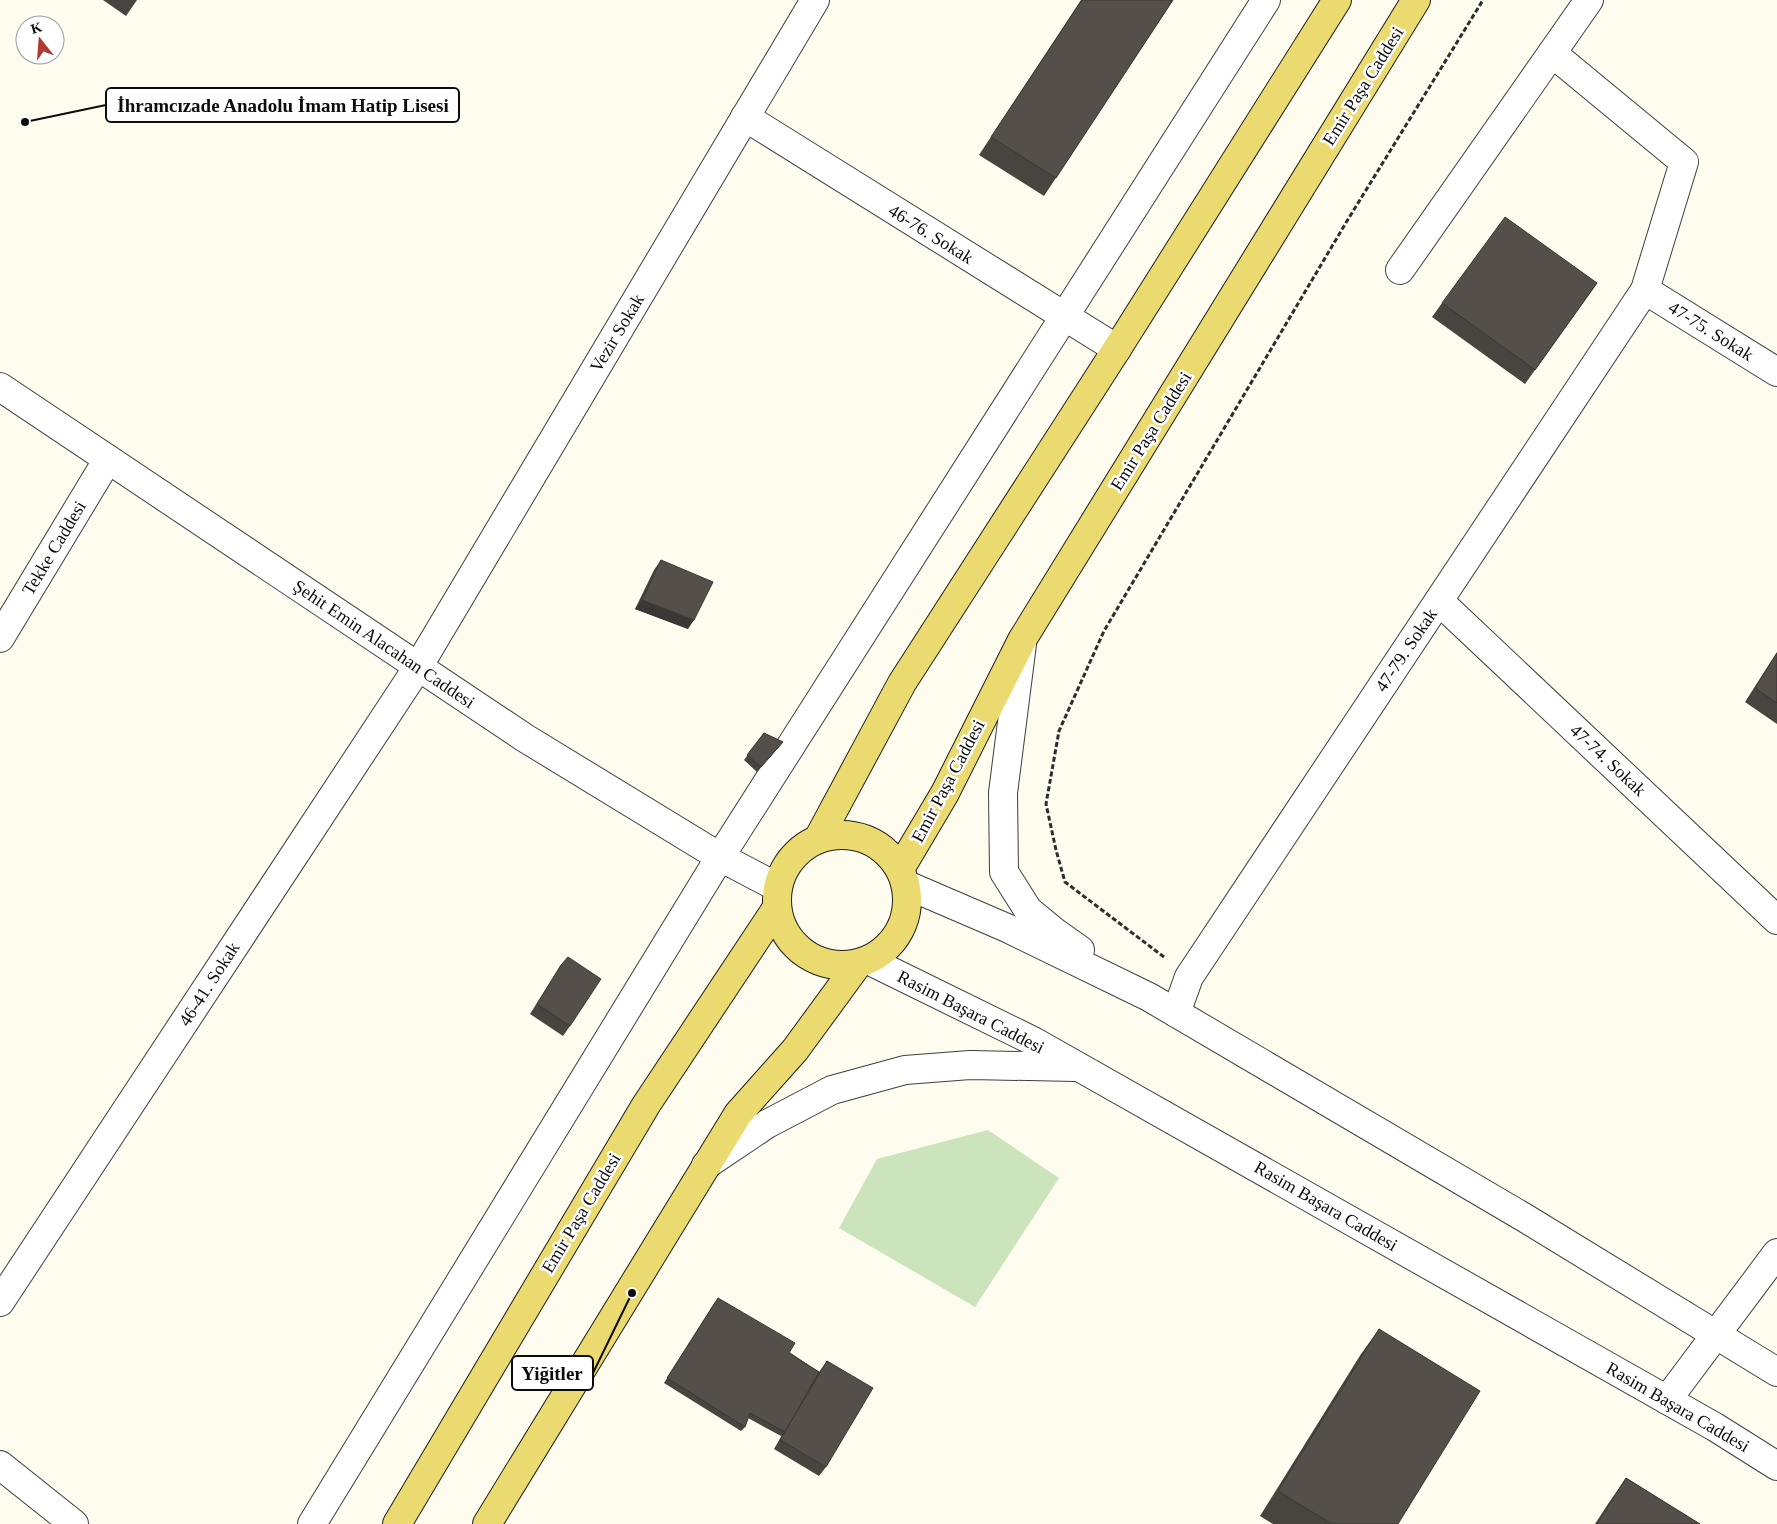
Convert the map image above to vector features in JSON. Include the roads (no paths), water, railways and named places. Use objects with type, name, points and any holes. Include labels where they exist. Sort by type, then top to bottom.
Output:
[{"type":"main road","name":"Emir Paşa Caddesi","points":[[903,877],[1022,640],[1416,0]]},
{"type":"main road","points":[[818,839],[902,683],[1117,349],[1327,5]]},
{"type":"main road","points":[[839,835],[860,837],[879,846],[894,861],[903,877],[907,900],[904,920],[895,939],[879,955],[863,962],[836,966],[815,961],[796,948],[782,930],[776,898],[785,866],[800,849],[818,839],[839,835]]},
{"type":"main road","name":"Emir Paşa Caddesi","points":[[397,1524],[646,1105],[776,898]]},
{"type":"main road","points":[[487,1524],[738,1114],[795,1050],[863,962]]},
{"type":"street","name":"Vezir Sokak","points":[[418,667],[815,0]]},
{"type":"street","points":[[312,1524],[720,857],[1266,0]]},
{"type":"street","points":[[1400,270],[1589,0]]},
{"type":"street","name":"47-79. Sokak","points":[[1176,1014],[1189,977],[1646,290],[1684,162],[1552,54]]},
{"type":"street","name":"46-76. Sokak","points":[[745,117],[1117,349]]},
{"type":"street","name":"47-75. Sokak","points":[[1646,290],[1777,372]]},
{"type":"street","name":"Şehit Emin Alacahan Caddesi","points":[[0,387],[525,738],[720,857],[776,898]]},
{"type":"street","name":"Tekke Caddesi","points":[[0,638],[108,459]]},
{"type":"street","name":"47-74. Sokak","points":[[1439,601],[1777,920]]},
{"type":"street","points":[[1022,640],[1003,793],[1004,872],[1028,910],[1056,934],[1149,998],[1525,1218],[1777,1372]]},
{"type":"street","name":"46-41. Sokak","points":[[0,1302],[418,667]]},
{"type":"street","points":[[903,877],[1149,998]]},
{"type":"street","name":"Rasim Başara Caddesi","points":[[863,962],[1033,1041],[1667,1400],[1777,1466]]},
{"type":"street","points":[[706,1165],[767,1124],[832,1090],[905,1070],[970,1065],[1078,1067]]},
{"type":"street","points":[[1667,1400],[1777,1254]]},
{"type":"street","points":[[0,1465],[74,1524]]},
{"type":"place","name":"İhramcızade Anadolu İmam Hatip Lisesi","points":[[25,122]]},
{"type":"place","name":"Yiğitler","points":[[632,1293]]}]
